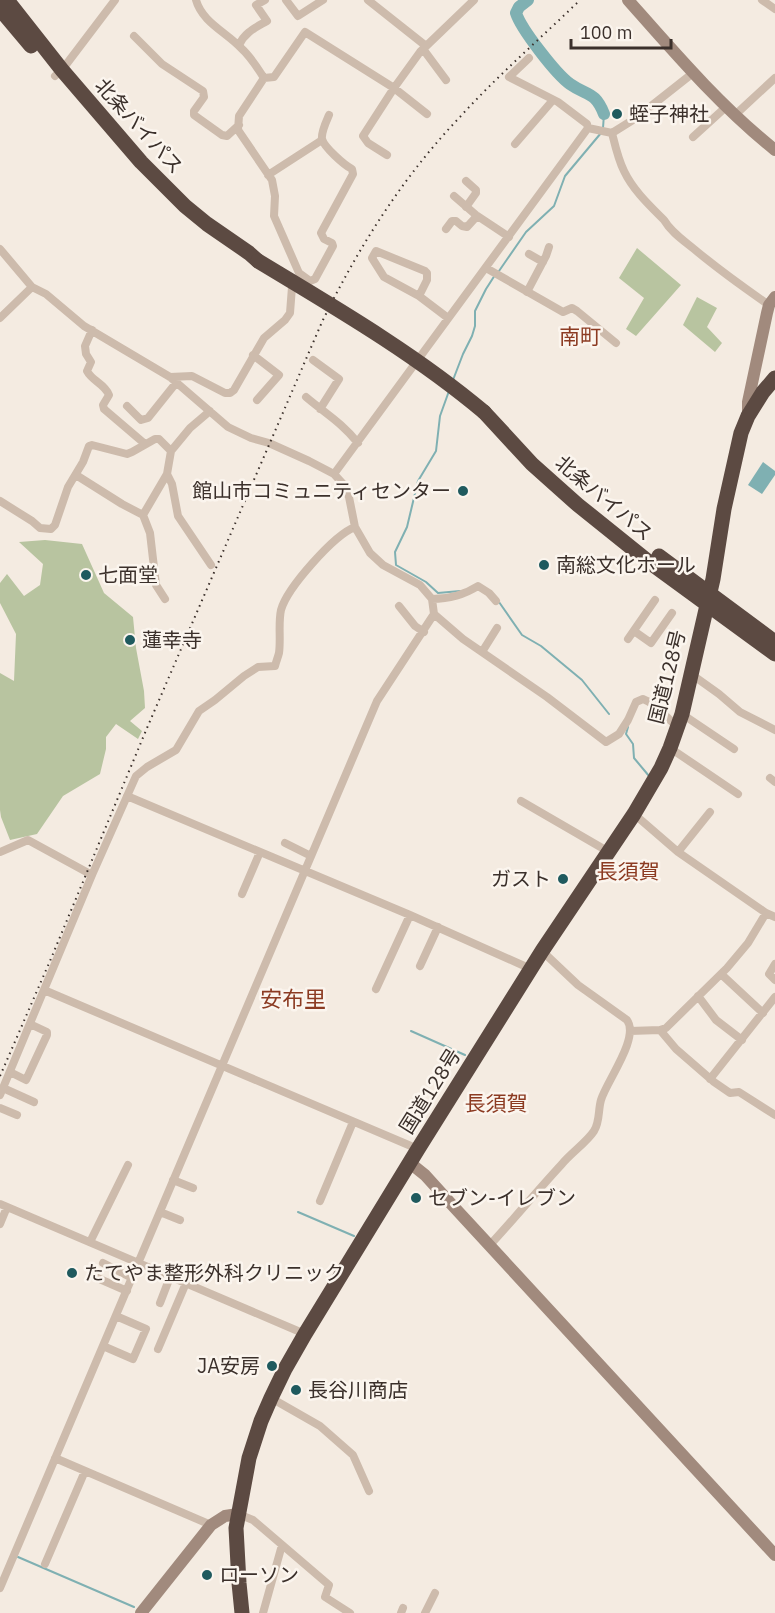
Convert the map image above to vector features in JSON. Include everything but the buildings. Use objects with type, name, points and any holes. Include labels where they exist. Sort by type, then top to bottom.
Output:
[{"type":"highway","name":"北条バイパス","points":[[7,0],[103,132],[168,196],[206,228],[247,256],[372,330],[465,396],[708,599]]},
{"type":"highway","name":"北条バイパス","points":[[0,9],[59,73]]},
{"type":"highway","name":"国道128号","points":[[242,1613],[236,1528],[249,1458],[271,1398],[305,1334],[418,1149],[542,951],[634,814],[670,748],[680,721],[708,599],[724,509],[741,433],[748,416],[775,378]]},
{"type":"highway","points":[[708,599],[775,642]]},
{"type":"highway","points":[[708,599],[775,654]]},
{"type":"street","points":[[59,73],[114,0]]},
{"type":"street","points":[[196,0],[205,17],[239,45],[264,78]]},
{"type":"street","points":[[239,45],[249,32],[267,21],[256,5],[265,0]]},
{"type":"street","points":[[286,0],[298,16],[323,0]]},
{"type":"street","points":[[368,0],[424,47],[446,80]]},
{"type":"street","points":[[387,155],[368,143],[363,136],[424,47],[463,4],[474,0]]},
{"type":"street","points":[[628,0],[693,73],[775,150]]},
{"type":"street","points":[[762,0],[775,9]]},
{"type":"street","points":[[264,78],[274,77],[305,32],[394,88],[427,114]]},
{"type":"street","points":[[134,36],[162,64],[203,91],[204,97],[194,111],[194,115],[222,135],[227,136],[239,125]]},
{"type":"street","points":[[529,58],[509,77],[553,100],[587,124],[588,128]]},
{"type":"street","points":[[588,128],[605,131],[636,118],[693,73]]},
{"type":"street","points":[[264,78],[239,116],[238,130],[272,180],[275,196],[274,216],[299,273],[310,281],[315,279],[333,246],[324,239],[321,233],[352,174],[352,169],[344,164],[322,140],[329,115]]},
{"type":"street","points":[[693,137],[775,78]]},
{"type":"street","points":[[515,144],[553,100]]},
{"type":"street","points":[[334,474],[448,318],[493,272],[509,237],[588,128]]},
{"type":"street","points":[[605,131],[630,181],[666,225],[721,270],[772,301],[748,402],[748,416]]},
{"type":"street","points":[[268,175],[322,140]]},
{"type":"street","points":[[466,181],[476,190],[466,207]]},
{"type":"street","points":[[454,196],[477,216],[509,237]]},
{"type":"street","points":[[446,229],[452,221],[467,227],[477,216]]},
{"type":"street","points":[[527,292],[549,247]]},
{"type":"street","points":[[0,249],[32,287],[46,294],[84,326],[158,368],[228,427],[299,456],[334,474],[344,485],[355,527],[370,554],[382,565],[420,585],[432,599],[434,614],[377,702],[0,1588]]},
{"type":"street","points":[[419,296],[427,273],[376,251],[372,258],[384,277],[419,296],[448,318]]},
{"type":"street","points":[[529,255],[543,262]]},
{"type":"street","points":[[493,272],[563,312],[572,308],[616,344]]},
{"type":"street","points":[[127,406],[141,420],[148,418],[173,380],[192,376],[225,393],[230,393],[239,384],[264,338],[290,313],[292,287],[299,273]]},
{"type":"street","points":[[0,318],[32,287]]},
{"type":"street","points":[[92,330],[85,346],[86,354],[91,362],[87,371],[108,391],[109,395],[103,405],[104,409],[146,444]]},
{"type":"street","points":[[253,355],[279,375],[257,400]]},
{"type":"street","points":[[313,360],[339,379],[320,409]]},
{"type":"street","points":[[306,398],[336,419],[358,443]]},
{"type":"street","points":[[143,515],[167,474],[171,451],[190,428],[210,411]]},
{"type":"street","points":[[0,501],[40,528],[51,529],[55,525],[68,487],[83,462],[89,446],[127,454],[159,439],[171,451]]},
{"type":"street","points":[[76,474],[143,515],[150,534],[156,585],[165,599]]},
{"type":"street","points":[[167,474],[172,484],[178,516],[211,565]]},
{"type":"street","points":[[34,1102],[2,1091],[136,776],[147,767],[172,754],[179,747],[199,711],[244,675],[258,667],[274,666],[279,652],[281,610],[290,592],[327,548],[348,530],[355,527]]},
{"type":"street","points":[[432,599],[463,594],[478,586],[496,601]]},
{"type":"street","points":[[628,639],[656,600]]},
{"type":"street","points":[[399,606],[415,626],[424,632]]},
{"type":"street","points":[[634,631],[651,643],[672,613]]},
{"type":"street","points":[[434,614],[463,639],[547,697],[606,742],[619,734],[636,702],[643,699],[652,702],[668,720],[680,721],[734,749]]},
{"type":"street","points":[[482,652],[497,628]]},
{"type":"street","points":[[690,674],[740,712],[775,730]]},
{"type":"street","points":[[670,748],[738,794]]},
{"type":"street","points":[[127,796],[410,915],[531,969]]},
{"type":"street","points":[[521,801],[609,852]]},
{"type":"street","points":[[678,852],[710,812]]},
{"type":"street","points":[[634,814],[678,852],[775,917]]},
{"type":"street","points":[[0,852],[28,840],[92,875]]},
{"type":"street","points":[[285,843],[311,856]]},
{"type":"street","points":[[242,894],[260,852]]},
{"type":"street","points":[[630,1031],[666,1028],[721,974],[748,943],[766,913]]},
{"type":"street","points":[[376,989],[410,915]]},
{"type":"street","points":[[420,966],[438,927]]},
{"type":"street","points":[[489,1246],[560,1166],[593,1133],[602,1098],[620,1064],[630,1031],[630,1024],[627,1020],[578,985],[542,951]]},
{"type":"street","points":[[775,964],[770,974],[775,980]]},
{"type":"street","points":[[721,974],[762,1013]]},
{"type":"street","points":[[44,990],[418,1149]]},
{"type":"street","points":[[698,996],[716,1020],[742,1040]]},
{"type":"street","points":[[710,1079],[775,997]]},
{"type":"street","points":[[10,1072],[26,1080],[47,1035],[46,1032],[30,1024]]},
{"type":"street","points":[[660,1030],[676,1049],[710,1079],[730,1093],[739,1092],[775,1115]]},
{"type":"street","points":[[0,1108],[17,1115]]},
{"type":"street","points":[[320,1202],[353,1122]]},
{"type":"street","points":[[410,1163],[425,1175],[775,1555]]},
{"type":"street","points":[[90,1242],[128,1165]]},
{"type":"street","points":[[173,1180],[193,1188]]},
{"type":"street","points":[[0,1224],[4,1206],[305,1334]]},
{"type":"street","points":[[160,1212],[180,1220]]},
{"type":"street","points":[[103,1263],[132,1278]]},
{"type":"street","points":[[159,1303],[170,1276]]},
{"type":"street","points":[[95,1277],[127,1290]]},
{"type":"street","points":[[158,1349],[186,1283]]},
{"type":"street","points":[[103,1346],[133,1359],[146,1329],[116,1316]]},
{"type":"street","points":[[271,1398],[320,1426],[353,1455],[369,1491]]},
{"type":"street","points":[[55,1458],[211,1525]]},
{"type":"street","points":[[45,1564],[85,1471]]},
{"type":"street","points":[[141,1613],[211,1525],[225,1516],[238,1514],[254,1520],[329,1585],[325,1597],[350,1613]]},
{"type":"street","points":[[263,1613],[282,1545]]},
{"type":"street","points":[[425,1613],[435,1593]]},
{"type":"green space","points":[[637,248],[681,285],[636,336],[626,329],[644,298],[619,278]]},
{"type":"green space","points":[[697,297],[717,308],[707,327],[722,343],[715,352],[683,325]]},
{"type":"green space","points":[[45,540],[82,544],[104,593],[133,617],[145,708],[130,721],[142,731],[138,739],[116,724],[106,737],[106,749],[100,774],[63,796],[37,834],[10,840],[0,810],[0,673],[14,681],[16,634],[0,603],[0,583],[7,574],[24,596],[40,585],[43,564],[19,542]]},
{"type":"water","points":[[763,462],[775,471],[775,475],[762,494],[748,485]]},
{"type":"waterway","points":[[528,0],[519,7],[516,13],[519,20],[556,71],[570,84],[594,98],[604,114]]},
{"type":"waterway","points":[[603,128],[604,114]]},
{"type":"waterway","points":[[499,271],[526,232],[554,206],[565,176],[601,133]]},
{"type":"waterway","points":[[453,380],[472,336],[475,311],[495,275]]},
{"type":"waterway","points":[[449,391],[440,416],[436,451],[418,481],[407,527],[395,552],[396,565],[426,582],[438,593],[460,591]]},
{"type":"waterway","points":[[499,602],[522,635],[541,646],[582,680],[609,714]]},
{"type":"waterway","points":[[628,727],[626,734],[633,744],[634,758],[649,776]]},
{"type":"waterway","points":[[411,1031],[465,1055]]},
{"type":"waterway","points":[[298,1212],[354,1236]]},
{"type":"waterway","points":[[18,1557],[134,1607]]},
{"type":"railway","points":[[0,1076],[147,728],[336,294],[366,241],[400,189],[438,141],[488,87],[580,0]]},
{"type":"place","name":"蛭子神社","points":[[617,114]]},
{"type":"place","name":"館山市コミュニティセンター","points":[[463,491]]},
{"type":"place","name":"南総文化ホール","points":[[544,565]]},
{"type":"place","name":"七面堂","points":[[86,575]]},
{"type":"place","name":"蓮幸寺","points":[[130,640]]},
{"type":"place","name":"ガスト","points":[[563,879]]},
{"type":"place","name":"セブン-イレブン","points":[[416,1198]]},
{"type":"place","name":"たてやま整形外科クリニック","points":[[72,1273]]},
{"type":"place","name":"JA安房","points":[[272,1366]]},
{"type":"place","name":"長谷川商店","points":[[296,1390]]},
{"type":"place","name":"ローソン","points":[[207,1575]]},
{"type":"district","name":"南町","points":[[580,337]]},
{"type":"district","name":"長須賀","points":[[628,872]]},
{"type":"district","name":"安布里","points":[[293,999]]},
{"type":"district","name":"長須賀","points":[[496,1104]]}]
